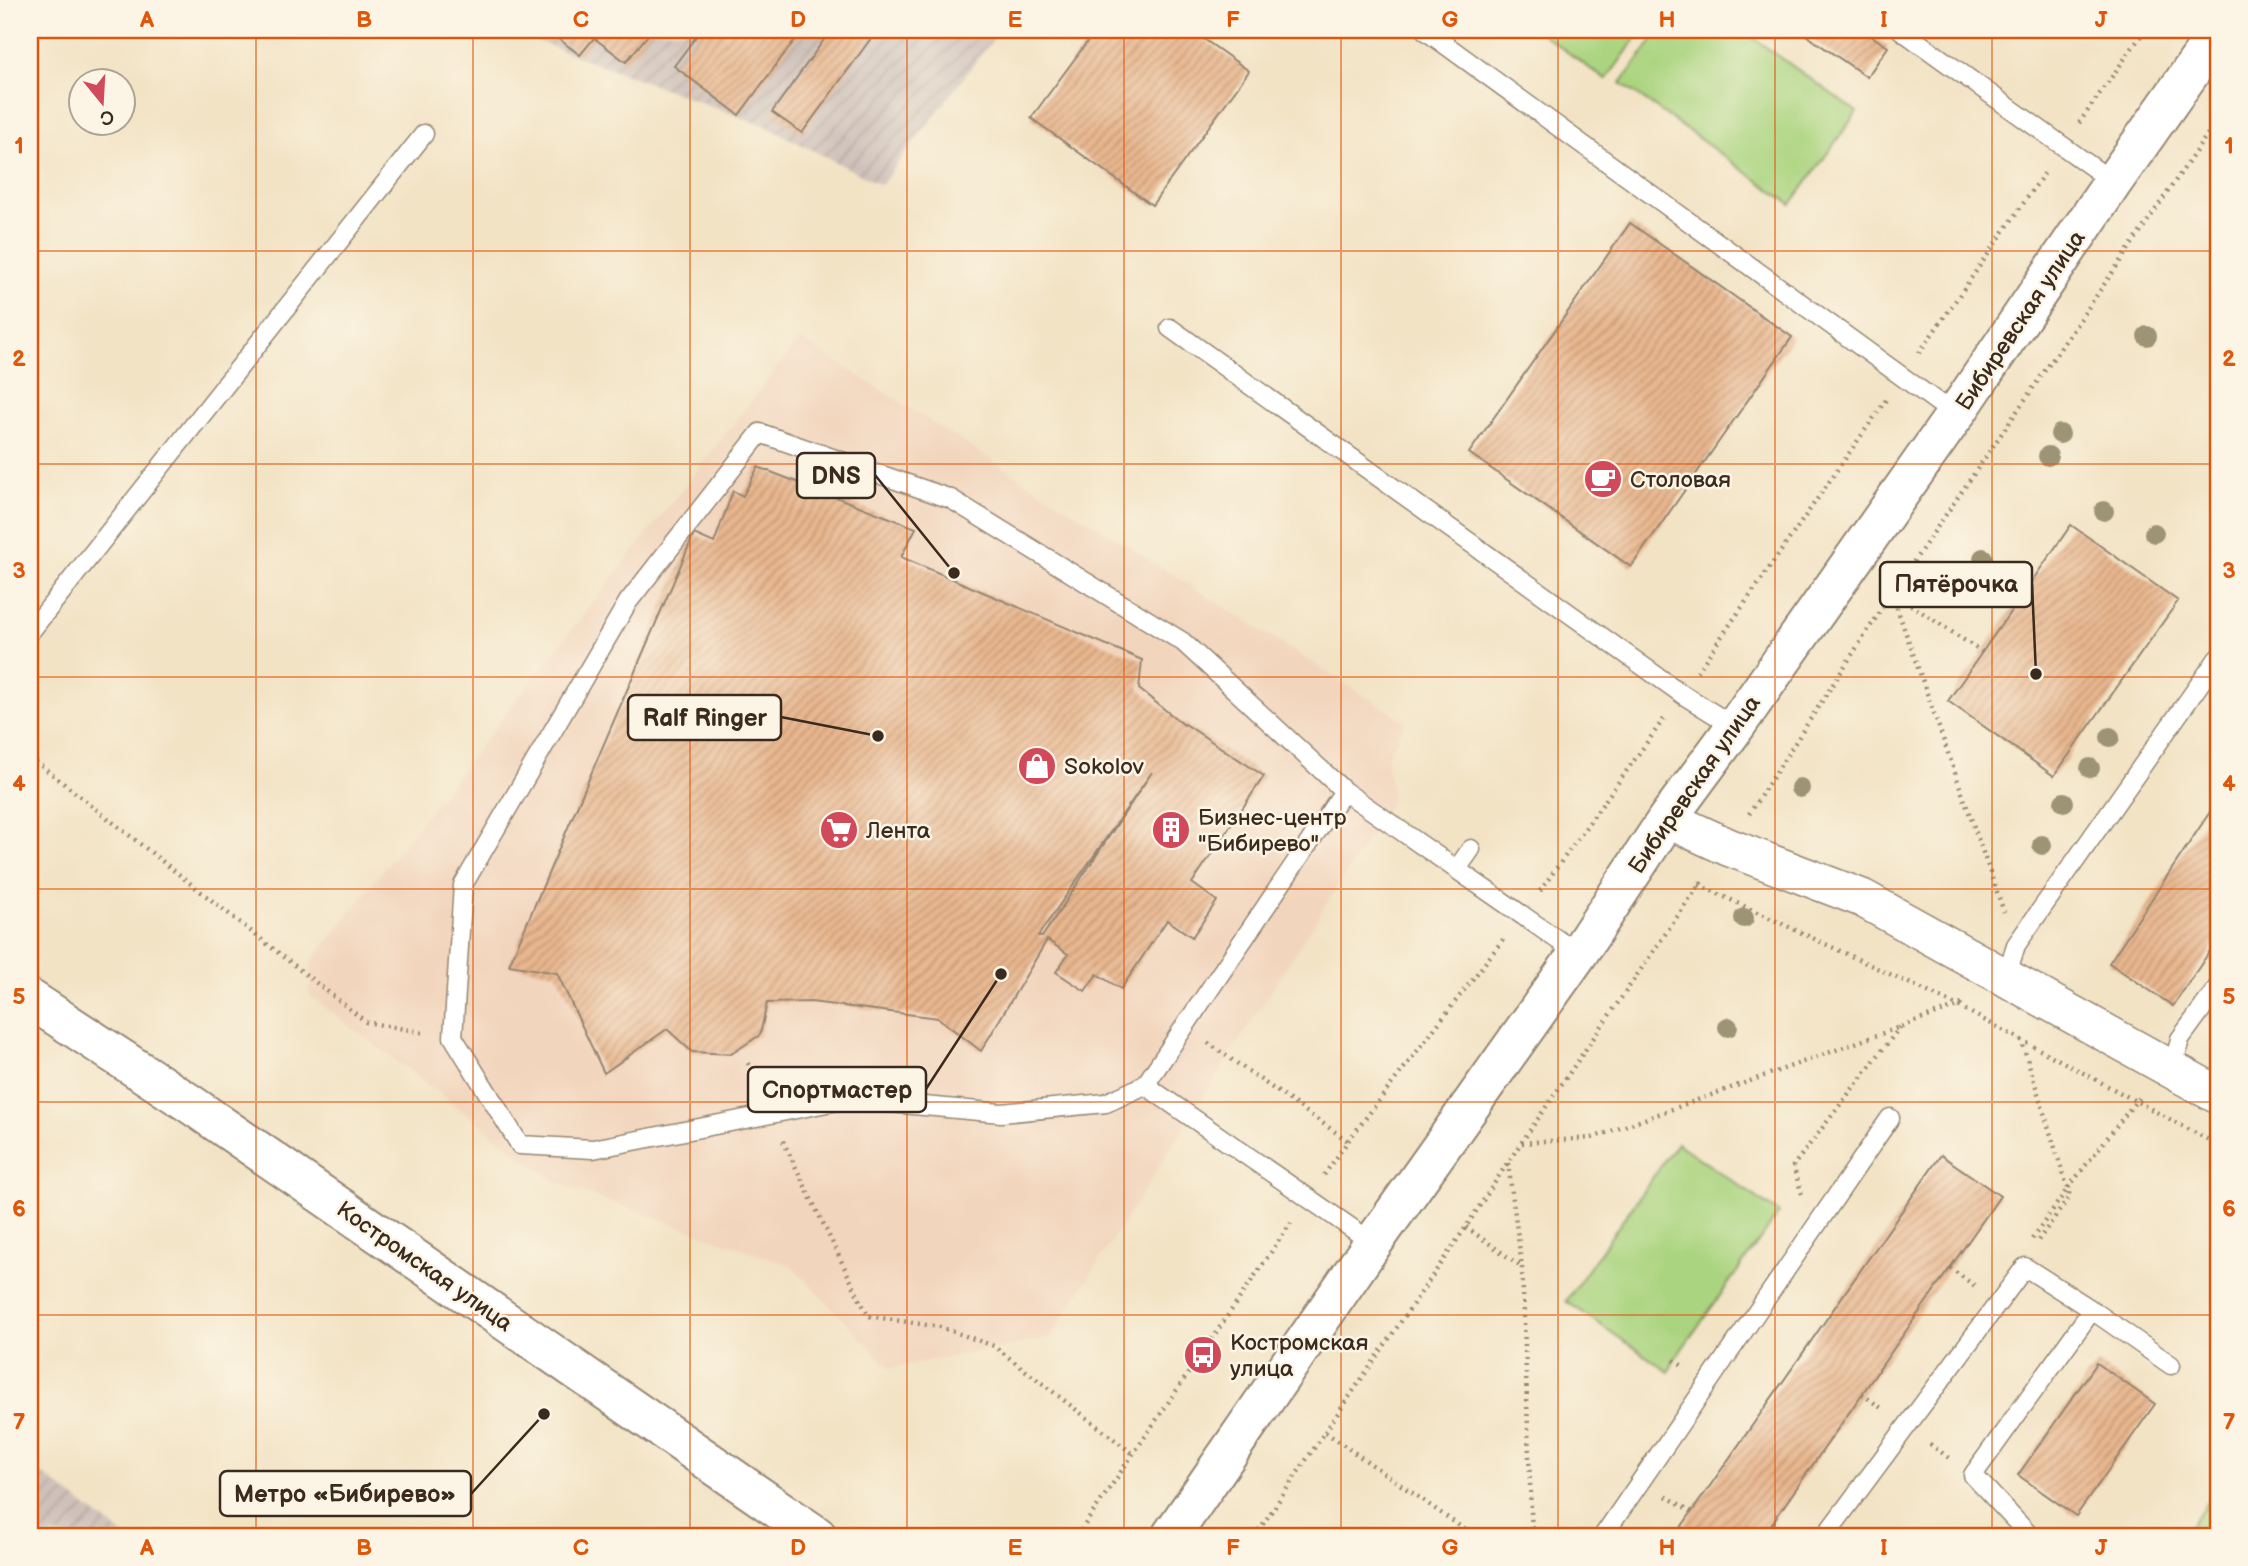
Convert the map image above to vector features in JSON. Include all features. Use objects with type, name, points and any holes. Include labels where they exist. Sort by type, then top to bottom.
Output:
[{"type":"main road","name":"Бибиревская улица","points":[[1171,1536],[1373,1243],[1578,954],[1667,819],[1955,415],[2218,33]]},
{"type":"main road","name":"Костромская улица","points":[[30,999],[189,1102],[817,1536]]},
{"type":"street","points":[[1667,819],[1728,847],[1862,898],[2011,961],[2218,1095]]},
{"type":"street","points":[[30,990],[71,1026]]},
{"type":"street","points":[[30,1022],[189,1102]]},
{"type":"lane","points":[[1424,30],[1955,415]]},
{"type":"lane","points":[[1901,30],[2113,182]]},
{"type":"lane","points":[[30,632],[424,134]]},
{"type":"lane","points":[[1170,328],[1682,694],[1735,727]]},
{"type":"lane","points":[[1344,790],[1145,1084],[1107,1103],[1002,1113],[847,1098],[593,1149],[520,1145],[453,1037],[463,885],[628,602],[760,433],[951,499],[1183,642],[1344,790],[1578,954]]},
{"type":"lane","points":[[2011,961],[2218,658]]},
{"type":"lane","points":[[1457,869],[1471,849]]},
{"type":"lane","points":[[2173,1068],[2180,1039],[2218,987]]},
{"type":"lane","points":[[1145,1084],[1373,1243]]},
{"type":"lane","points":[[1603,1536],[1889,1118]]},
{"type":"lane","points":[[1825,1536],[2025,1267],[2171,1365]]},
{"type":"lane","points":[[2030,1536],[1973,1475],[2092,1310]]},
{"type":"path","points":[[1077,1536],[1348,1141],[1522,915],[1682,694],[2145,30]]},
{"type":"path","points":[[1255,1536],[1508,1162],[1728,847],[1892,593],[2209,132],[2218,129]]},
{"type":"path","points":[[1892,593],[1982,652]]},
{"type":"path","points":[[1522,1143],[1592,1138],[1958,1006],[2011,961],[1892,593]]},
{"type":"path","points":[[30,757],[366,1022],[453,1037]]},
{"type":"path","points":[[1699,885],[1958,1006],[2218,1145]]},
{"type":"path","points":[[1184,1027],[1348,1141]]},
{"type":"path","points":[[1814,1228],[1793,1166],[1900,1027]]},
{"type":"path","points":[[2021,1039],[2070,1196],[2038,1241],[2031,1245]]},
{"type":"path","points":[[748,1063],[868,1316],[940,1327],[994,1346],[1132,1453]]},
{"type":"path","points":[[2032,1238],[2135,1101],[2173,1068]]},
{"type":"path","points":[[1508,1162],[1522,1267],[1532,1536]]},
{"type":"path","points":[[1466,1227],[1522,1267]]},
{"type":"path","points":[[1325,1433],[1474,1536]]},
{"type":"path","points":[[1773,1522],[1793,1536]]},
{"type":"shaded area","points":[[512,30],[1000,30],[881,185],[765,126]]},
{"type":"shaded area","points":[[800,339],[1406,722],[1386,758],[1393,799],[1050,1338],[890,1368],[792,1266],[558,1183],[309,995],[312,961]]},
{"type":"shaded area","points":[[30,1465],[125,1536],[30,1536]]},
{"type":"green space","points":[[1543,30],[1642,30],[1606,80],[1541,33]]},
{"type":"green space","points":[[1660,30],[1742,30],[1857,112],[1791,204],[1621,83]]},
{"type":"green space","points":[[1677,1143],[1779,1213],[1674,1360],[1669,1372],[1566,1301]]},
{"type":"green space","points":[[2218,1487],[2218,1536],[2183,1536]]},
{"type":"building","points":[[547,30],[652,30],[626,62],[594,38],[580,55]]},
{"type":"building","points":[[701,30],[802,30],[739,115],[674,66]]},
{"type":"building","points":[[831,30],[877,30],[802,133],[772,112]]},
{"type":"building","points":[[1096,30],[1191,30],[1249,71],[1152,205],[1031,118]]},
{"type":"building","points":[[1806,30],[1862,30],[1888,47],[1867,77],[1803,33]]},
{"type":"building","points":[[1630,223],[1792,337],[1631,567],[1469,453]]},
{"type":"building","name":"Лента","points":[[758,467],[916,528],[901,557],[1142,660],[1139,689],[1184,725],[1264,776],[1192,883],[1217,901],[1192,937],[1167,920],[1121,989],[1097,974],[1085,991],[1056,972],[1068,954],[1047,940],[981,1051],[938,1018],[811,1002],[767,1003],[760,1035],[731,1054],[692,1052],[667,1029],[604,1073],[557,973],[509,965],[694,534],[714,543],[733,491],[743,496]],"holes":[[[1152,772],[1042,937],[1038,936]]]},
{"type":"building","points":[[2071,525],[2178,601],[2054,776],[1948,701]]},
{"type":"building","points":[[2218,800],[2218,939],[2173,1006],[2109,963]]},
{"type":"building","points":[[1941,1155],[2000,1196],[1763,1536],[1675,1536]]},
{"type":"building","points":[[2097,1363],[2155,1404],[2076,1516],[2018,1475]]},
{"type":"place","name":"Столовая","points":[[1603,479]]},
{"type":"place","name":"DNS","points":[[954,573]]},
{"type":"place","name":"Пятёрочка","points":[[2036,674]]},
{"type":"place","name":"Ralf Ringer","points":[[878,736]]},
{"type":"place","name":"Sokolov","points":[[1037,766]]},
{"type":"place","name":"Лента","points":[[839,830]]},
{"type":"place","name":"Бизнес-центр \"Бибирево\"","points":[[1171,830]]},
{"type":"place","name":"Спортмастер","points":[[1001,974]]},
{"type":"place","name":"Костромская улица","points":[[1203,1355]]},
{"type":"place","name":"Метро «Бибирево»","points":[[544,1414]]}]
